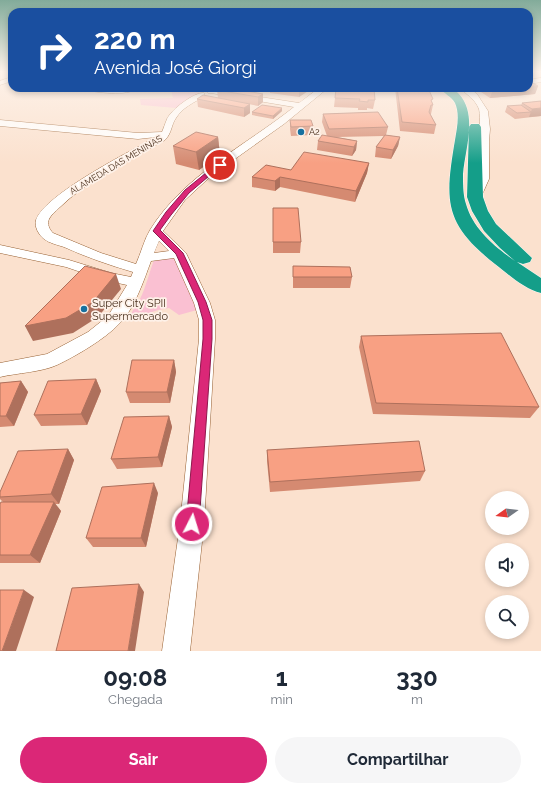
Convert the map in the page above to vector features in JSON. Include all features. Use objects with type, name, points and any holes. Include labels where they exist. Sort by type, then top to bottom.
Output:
[{"type":"highway","points":[[459,102],[463,115],[460,149],[456,168],[457,201],[461,214],[470,229],[484,245],[514,269],[541,287]]},
{"type":"highway","points":[[472,102],[475,110],[475,197],[480,212],[490,227],[506,244],[536,266]]},
{"type":"street","name":"ALAMEDA DAS MENINAS","points":[[141,270],[96,256],[48,236],[43,230],[42,221],[46,214],[66,195],[107,168],[148,147],[166,134],[171,118],[193,102]]},
{"type":"street","points":[[277,102],[300,106]]},
{"type":"street","points":[[0,370],[51,360],[94,336],[118,316],[141,270],[156,231],[168,213],[194,185],[305,102]]},
{"type":"street","points":[[0,123],[138,136],[166,134]]},
{"type":"street","points":[[138,136],[146,139],[148,147]]},
{"type":"street","points":[[156,231],[179,253],[202,302],[207,320],[207,339],[192,524],[176,651]]},
{"type":"street","points":[[0,249],[69,264],[109,277],[141,270],[179,253]]},
{"type":"shaded area","points":[[141,102],[185,102],[176,108],[141,105]]},
{"type":"shaded area","points":[[176,257],[197,310],[179,315],[169,308],[131,319],[132,313],[139,302],[154,260]]},
{"type":"building","points":[[215,102],[242,102],[250,104],[244,108]]},
{"type":"building","points":[[399,102],[432,102],[433,105],[431,105],[429,112],[436,125],[402,122]]},
{"type":"building","points":[[541,102],[541,108],[532,109],[522,103]]},
{"type":"building","points":[[262,105],[282,108],[273,116],[252,112]]},
{"type":"building","points":[[521,105],[531,112],[517,113],[507,106]]},
{"type":"building","points":[[378,112],[388,127],[329,129],[323,114]]},
{"type":"building","points":[[290,120],[311,120],[313,126],[291,127]]},
{"type":"building","points":[[196,132],[218,137],[196,152],[173,146]]},
{"type":"building","points":[[322,135],[357,141],[354,147],[318,141]]},
{"type":"building","points":[[385,135],[400,137],[393,150],[376,147]]},
{"type":"building","points":[[304,152],[369,163],[356,191],[280,177],[275,181],[252,177],[266,165],[291,170]]},
{"type":"building","points":[[273,208],[298,208],[301,242],[273,242]]},
{"type":"building","points":[[85,266],[116,274],[93,302],[66,318],[25,326]]},
{"type":"building","points":[[293,266],[350,267],[352,277],[293,277]]},
{"type":"building","points":[[501,333],[539,407],[376,403],[361,336]]},
{"type":"building","points":[[132,360],[174,360],[167,392],[126,392]]},
{"type":"building","points":[[96,379],[81,414],[34,415],[48,381]]},
{"type":"building","points":[[21,381],[6,416],[0,416],[0,383]]},
{"type":"building","points":[[169,416],[158,457],[111,459],[124,417]]},
{"type":"building","points":[[419,441],[425,471],[270,482],[267,450]]},
{"type":"building","points":[[68,449],[51,494],[0,497],[0,492],[18,451]]},
{"type":"building","points":[[154,483],[141,538],[86,538],[102,487]]},
{"type":"building","points":[[1,502],[54,502],[30,555],[0,555]]},
{"type":"building","points":[[139,584],[128,651],[56,651],[72,588]]},
{"type":"building","points":[[0,590],[24,590],[2,651],[0,651]]},
{"type":"place","name":"A2","points":[[301,132]]},
{"type":"place","name":"Super City SPII Supermercado","points":[[84,309]]},
{"type":"route","points":[[192,524],[207,339],[207,320],[202,302],[179,253],[156,231],[168,213],[187,191],[220,165]]}]
